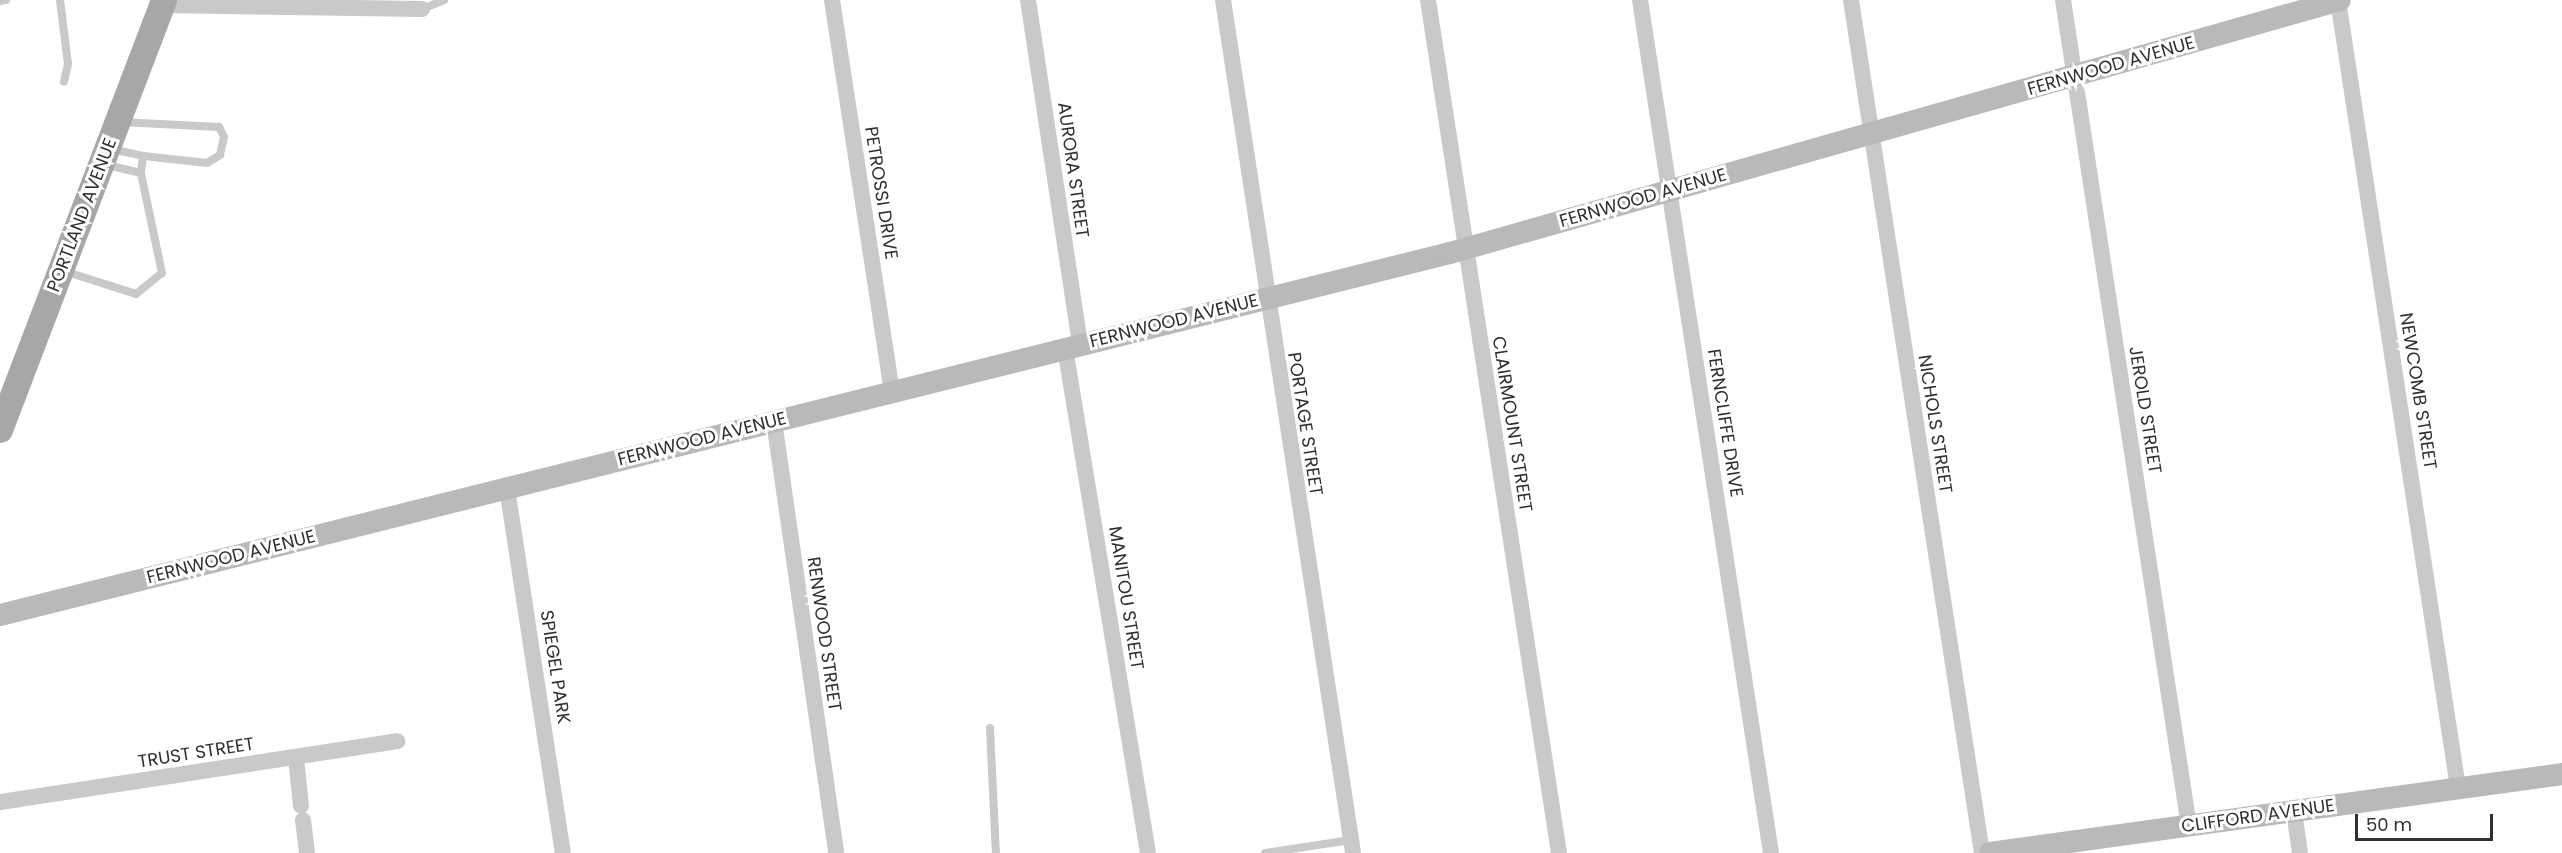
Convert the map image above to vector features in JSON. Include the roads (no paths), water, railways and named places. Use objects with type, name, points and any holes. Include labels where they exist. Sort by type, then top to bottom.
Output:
[{"type":"main road","name":"PORTLAND AVENUE","points":[[0,430],[163,3]]},
{"type":"street","name":"PETROSSI DRIVE","points":[[832,0],[892,391]]},
{"type":"street","name":"AURORA STREET","points":[[1028,0],[1072,347]]},
{"type":"street","name":"PORTAGE STREET","points":[[1223,0],[1266,298],[1352,847]]},
{"type":"street","name":"CLAIRMOUNT STREET","points":[[1428,0],[1559,853]]},
{"type":"street","name":"FERNCLIFFE DRIVE","points":[[1640,0],[1771,853]]},
{"type":"street","name":"NICHOLS STREET","points":[[1851,0],[1982,853]]},
{"type":"street","name":"JEROLD STREET","points":[[2063,0],[2189,826]]},
{"type":"street","name":"FERNWOOD AVENUE","points":[[0,615],[1466,248],[2075,77],[2339,0]]},
{"type":"street","name":"NEWCOMB STREET","points":[[2339,0],[2458,788]]},
{"type":"street","points":[[163,3],[422,9]]},
{"type":"street","name":"MANITOU STREET","points":[[1072,347],[1148,853]]},
{"type":"street","name":"RENWOOD STREET","points":[[774,421],[836,853]]},
{"type":"street","name":"SPIEGEL PARK","points":[[507,488],[563,853]]},
{"type":"street","name":"TRUST STREET","points":[[0,802],[397,741]]},
{"type":"street","points":[[296,758],[307,853]]},
{"type":"street","name":"CLIFFORD AVENUE","points":[[1990,853],[2057,848],[2189,826],[2562,774]]},
{"type":"street","points":[[2294,811],[2300,853]]},
{"type":"lane","points":[[0,1],[6,0]]},
{"type":"lane","points":[[60,0],[68,64],[64,82]]},
{"type":"lane","points":[[422,9],[444,0]]},
{"type":"lane","points":[[104,156],[143,156],[207,163],[220,155],[224,137],[219,127],[117,122]]},
{"type":"lane","points":[[104,156],[141,174]]},
{"type":"lane","points":[[61,270],[135,294],[162,273],[141,174],[143,156]]},
{"type":"lane","points":[[990,728],[996,853]]},
{"type":"lane","points":[[1265,853],[1352,847]]}]
